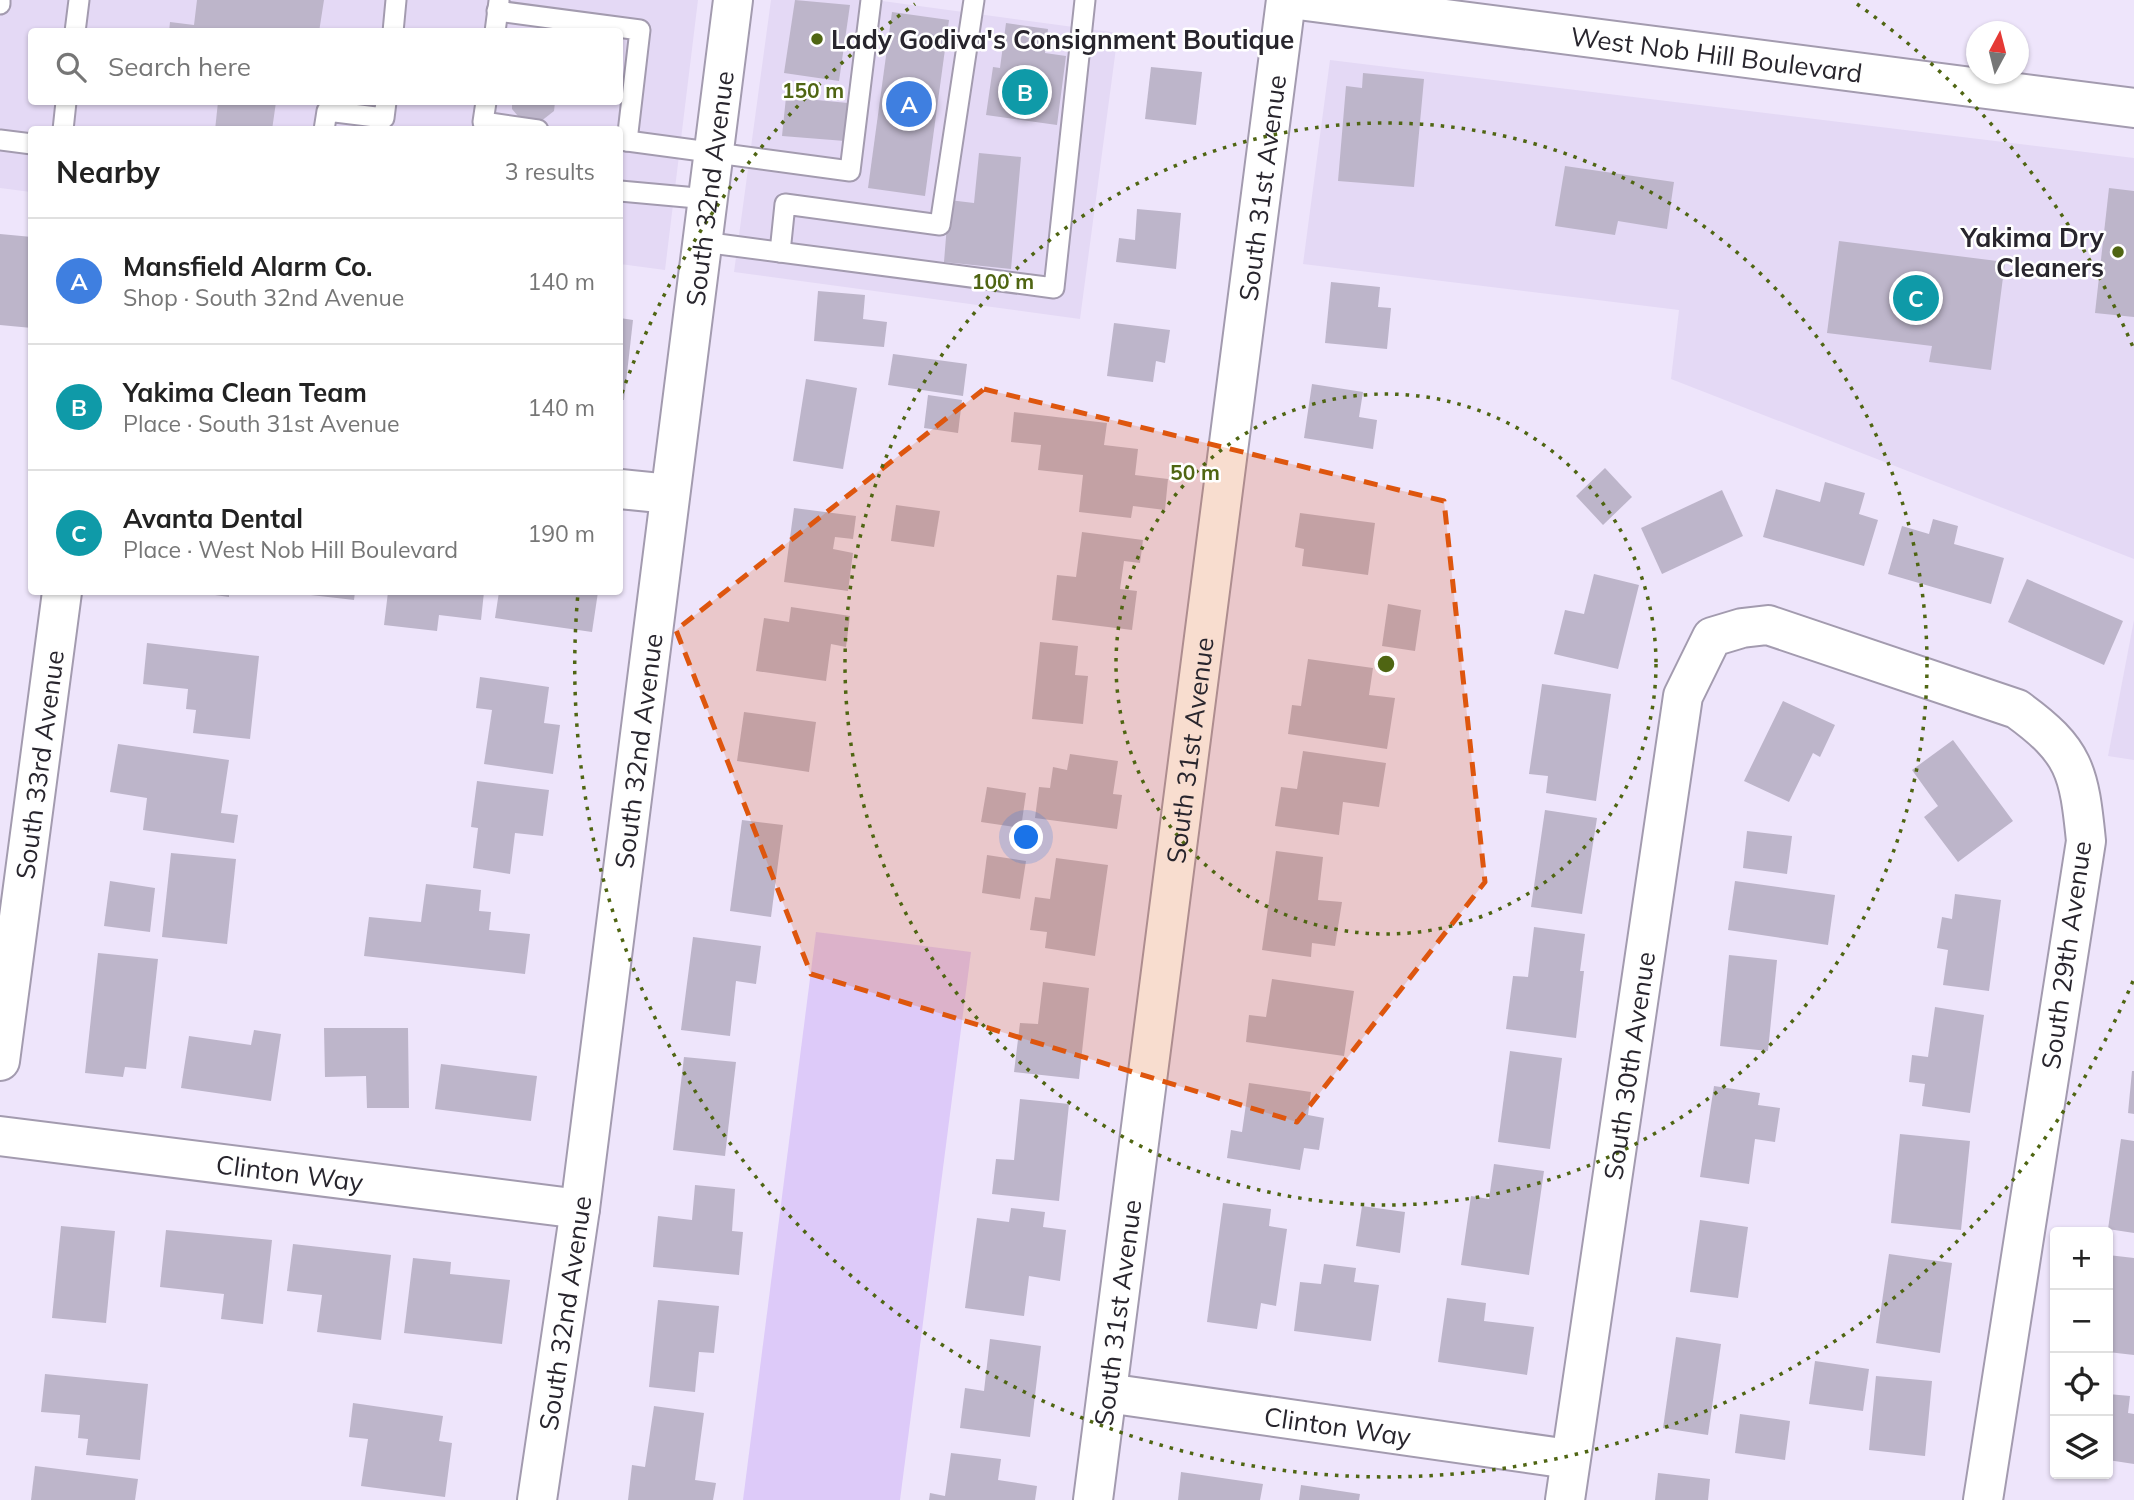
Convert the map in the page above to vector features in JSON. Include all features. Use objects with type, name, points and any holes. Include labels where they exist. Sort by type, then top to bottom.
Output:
[{"type":"street","name":"South 32nd Avenue","points":[[537,1500],[580,1209],[733,0]]},
{"type":"street","name":"South 31st Avenue","points":[[1093,1500],[1286,0]]},
{"type":"street","name":"West Nob Hill Boulevard","points":[[1298,0],[2134,108]]},
{"type":"street","points":[[623,489],[670,494]]},
{"type":"street","name":"South 33rd Avenue","points":[[0,1061],[62,595]]},
{"type":"street","name":"South 29th Avenue","points":[[1712,637],[1742,628],[1768,625],[2017,709],[2051,733],[2069,759],[2081,797],[2085,841],[1983,1500]]},
{"type":"street","name":"South 30th Avenue","points":[[1565,1500],[1683,695],[1712,637]]},
{"type":"street","name":"Clinton Way","points":[[0,1136],[580,1209]]},
{"type":"street","name":"Clinton Way","points":[[1107,1393],[1569,1459]]},
{"type":"lane","points":[[76,28],[79,0]]},
{"type":"lane","points":[[393,28],[396,0]]},
{"type":"lane","points":[[495,28],[498,6],[640,30],[623,141],[850,171],[871,0]]},
{"type":"lane","points":[[779,252],[785,204],[940,225],[974,0]]},
{"type":"lane","points":[[703,242],[1054,288],[1085,0]]},
{"type":"lane","points":[[63,126],[66,105]]},
{"type":"lane","points":[[325,126],[327,111],[384,118],[386,105]]},
{"type":"lane","points":[[486,105],[483,122],[510,126]]},
{"type":"lane","points":[[0,140],[28,144]]},
{"type":"lane","points":[[623,191],[708,199]]},
{"type":"highlighted area","points":[[984,389],[1444,501],[1485,882],[1297,1122],[811,974],[676,630]]},
{"type":"shaded area","points":[[0,0],[698,0],[665,270],[623,264],[623,126],[28,126],[28,192],[0,188]]},
{"type":"shaded area","points":[[771,0],[875,0],[1118,33],[1080,319],[734,272]]},
{"type":"shaded area","points":[[1330,60],[2134,158],[2134,559],[1671,379],[1679,310],[1303,264]]},
{"type":"shaded area","points":[[2134,620],[2134,760],[2108,756]]},
{"type":"shaded area","points":[[816,932],[971,952],[900,1500],[743,1500]]},
{"type":"building","points":[[197,0],[324,0],[320,28],[169,28],[170,22],[194,25]]},
{"type":"building","name":"Lady Godiva's Consignment Boutique","points":[[795,0],[850,5],[839,81],[784,73]]},
{"type":"building","points":[[892,12],[949,20],[925,196],[868,188]]},
{"type":"building","points":[[1006,23],[1048,29],[1045,53],[1066,56],[1057,125],[986,115],[993,67],[1000,68]]},
{"type":"building","points":[[1151,67],[1202,72],[1196,125],[1145,119]]},
{"type":"building","points":[[1363,73],[1424,79],[1414,187],[1338,181],[1346,86],[1362,88]]},
{"type":"building","points":[[786,97],[848,103],[845,141],[782,136]]},
{"type":"building","points":[[218,105],[276,105],[273,126],[215,126]]},
{"type":"building","points":[[512,105],[555,105],[554,111],[540,122],[523,122],[512,109]]},
{"type":"building","points":[[979,153],[1021,157],[1011,269],[944,262],[949,200],[974,203]]},
{"type":"building","points":[[1565,166],[1674,182],[1667,229],[1618,221],[1615,235],[1555,226]]},
{"type":"building","name":"Yakima Dry Cleaners","points":[[2109,188],[2134,191],[2134,317],[2095,313]]},
{"type":"building","points":[[1137,209],[1181,213],[1176,269],[1116,262],[1119,238],[1135,240]]},
{"type":"building","points":[[0,234],[28,237],[28,328],[0,325]]},
{"type":"building","points":[[1839,241],[2005,262],[1991,370],[1929,362],[1932,346],[1827,333]]},
{"type":"building","points":[[1331,282],[1380,287],[1378,307],[1391,308],[1387,349],[1325,343]]},
{"type":"building","points":[[818,291],[865,295],[863,319],[887,322],[884,347],[814,341]]},
{"type":"building","points":[[623,318],[633,320],[623,400]]},
{"type":"building","points":[[1114,323],[1170,330],[1165,363],[1156,361],[1153,382],[1107,376]]},
{"type":"building","points":[[893,354],[967,364],[963,396],[888,385]]},
{"type":"building","points":[[806,379],[857,388],[843,469],[793,461]]},
{"type":"building","points":[[1312,384],[1363,392],[1359,417],[1377,420],[1373,449],[1304,438]]},
{"type":"building","points":[[928,395],[962,400],[958,433],[924,428]]},
{"type":"building","points":[[1014,412],[1107,423],[1104,445],[1138,449],[1135,475],[1168,479],[1165,510],[1133,506],[1131,518],[1079,512],[1083,475],[1038,470],[1041,445],[1011,442]]},
{"type":"building","points":[[1605,468],[1632,497],[1603,525],[1576,496]]},
{"type":"building","points":[[1825,482],[1865,493],[1859,514],[1878,520],[1864,566],[1763,537],[1776,489],[1820,502]]},
{"type":"building","points":[[1722,490],[1743,536],[1662,574],[1641,528]]},
{"type":"building","points":[[896,505],[940,511],[934,547],[891,541]]},
{"type":"building","points":[[794,508],[856,516],[853,539],[835,537],[833,549],[853,553],[848,591],[784,582]]},
{"type":"building","points":[[1300,513],[1375,523],[1368,575],[1302,566],[1304,549],[1295,547]]},
{"type":"building","points":[[1933,519],[1958,526],[1954,544],[2004,558],[1991,604],[1888,574],[1902,526],[1929,534]]},
{"type":"building","points":[[1082,532],[1143,540],[1140,563],[1124,561],[1120,589],[1137,591],[1132,630],[1052,620],[1057,575],[1076,577]]},
{"type":"building","points":[[1594,574],[1639,585],[1618,669],[1554,654],[1565,610],[1584,614]]},
{"type":"building","points":[[2027,579],[2123,621],[2104,665],[2008,622]]},
{"type":"building","points":[[311,595],[355,595],[354,600]]},
{"type":"building","points":[[388,595],[484,595],[481,620],[439,615],[437,631],[384,625]]},
{"type":"building","points":[[499,595],[598,595],[592,632],[495,618]]},
{"type":"building","points":[[1388,604],[1421,610],[1415,651],[1382,646]]},
{"type":"building","points":[[791,607],[850,616],[846,647],[831,644],[826,681],[756,671],[764,618],[789,622]]},
{"type":"building","points":[[1040,642],[1078,646],[1075,675],[1088,676],[1083,724],[1032,719]]},
{"type":"building","points":[[147,643],[259,656],[250,739],[193,733],[196,710],[186,709],[188,689],[143,684]]},
{"type":"building","points":[[1308,659],[1373,668],[1369,695],[1395,698],[1387,749],[1288,734],[1292,705],[1301,706]]},
{"type":"building","points":[[480,677],[549,687],[544,723],[560,725],[553,774],[484,764],[492,710],[476,708]]},
{"type":"building","points":[[1542,684],[1611,694],[1596,801],[1546,793],[1548,776],[1529,774]]},
{"type":"building","points":[[1783,701],[1835,725],[1820,757],[1813,753],[1789,802],[1744,781]]},
{"type":"building","points":[[744,712],[816,722],[809,772],[737,761]]},
{"type":"building","points":[[1953,740],[2013,821],[1958,862],[1924,817],[1938,806],[1912,770]]},
{"type":"building","points":[[118,744],[229,760],[221,813],[238,815],[234,843],[143,830],[147,798],[110,792]]},
{"type":"building","points":[[1303,751],[1386,763],[1379,807],[1343,802],[1339,835],[1275,826],[1281,787],[1297,789]]},
{"type":"building","points":[[1070,754],[1118,761],[1113,794],[1122,795],[1117,829],[1035,818],[1039,787],[1050,788],[1053,767],[1067,770]]},
{"type":"building","points":[[477,781],[549,790],[543,836],[515,833],[510,874],[473,868],[478,828],[471,827]]},
{"type":"building","points":[[987,787],[1026,793],[1021,828],[981,822]]},
{"type":"building","points":[[1545,810],[1597,818],[1582,914],[1531,907]]},
{"type":"building","points":[[742,820],[783,825],[771,917],[730,911]]},
{"type":"building","points":[[1747,831],[1792,836],[1787,874],[1743,868]]},
{"type":"building","points":[[1276,851],[1323,857],[1318,900],[1342,902],[1335,946],[1312,943],[1311,957],[1262,950]]},
{"type":"building","points":[[171,853],[236,859],[227,944],[162,937]]},
{"type":"building","points":[[987,855],[1026,861],[1020,899],[982,893]]},
{"type":"building","points":[[1056,858],[1108,865],[1095,956],[1045,948],[1047,932],[1030,930],[1035,897],[1050,899]]},
{"type":"building","points":[[110,881],[155,888],[150,932],[104,926]]},
{"type":"building","points":[[1735,881],[1835,895],[1828,945],[1728,930]]},
{"type":"building","points":[[426,884],[481,890],[479,911],[491,912],[489,930],[530,934],[525,974],[364,956],[369,917],[421,922]]},
{"type":"building","points":[[1955,894],[2001,900],[1989,991],[1943,985],[1948,950],[1937,948],[1942,917],[1952,919]]},
{"type":"building","points":[[1534,927],[1585,934],[1580,971],[1584,971],[1576,1038],[1506,1029],[1513,976],[1528,977]]},
{"type":"building","points":[[693,937],[761,946],[756,984],[736,981],[730,1036],[681,1030]]},
{"type":"building","points":[[98,953],[158,959],[146,1069],[125,1067],[123,1077],[85,1073]]},
{"type":"building","points":[[1729,955],[1777,960],[1768,1051],[1720,1046]]},
{"type":"building","points":[[1272,979],[1354,991],[1344,1056],[1246,1042],[1249,1015],[1266,1017]]},
{"type":"building","points":[[1043,982],[1089,988],[1079,1079],[1014,1072],[1020,1023],[1038,1024]]},
{"type":"building","points":[[1935,1007],[1984,1015],[1970,1113],[1922,1106],[1925,1084],[1909,1082],[1912,1055],[1928,1057]]},
{"type":"building","points":[[324,1028],[408,1028],[409,1108],[367,1108],[366,1076],[325,1077]]},
{"type":"building","points":[[254,1030],[281,1034],[271,1101],[181,1088],[189,1036],[251,1045]]},
{"type":"building","points":[[1510,1051],[1562,1058],[1550,1149],[1498,1142]]},
{"type":"building","points":[[684,1057],[736,1062],[725,1156],[673,1150]]},
{"type":"building","points":[[441,1064],[537,1076],[531,1121],[435,1109]]},
{"type":"building","points":[[2134,1071],[2134,1114],[2128,1113]]},
{"type":"building","points":[[1249,1083],[1311,1092],[1308,1115],[1324,1118],[1319,1150],[1304,1148],[1300,1170],[1227,1158],[1231,1130],[1242,1132]]},
{"type":"building","points":[[1714,1086],[1760,1093],[1758,1105],[1780,1108],[1775,1142],[1755,1139],[1749,1184],[1700,1177]]},
{"type":"building","points":[[1020,1099],[1069,1104],[1059,1201],[992,1194],[996,1159],[1014,1160]]},
{"type":"building","points":[[1900,1134],[1970,1141],[1961,1230],[1891,1223]]},
{"type":"building","points":[[2121,1139],[2134,1141],[2134,1233],[2108,1227]]},
{"type":"building","points":[[1494,1164],[1544,1171],[1529,1275],[1461,1265],[1471,1196],[1489,1199]]},
{"type":"building","points":[[695,1185],[735,1189],[732,1231],[743,1232],[739,1275],[653,1267],[658,1216],[692,1220]]},
{"type":"building","points":[[1223,1203],[1271,1209],[1269,1226],[1287,1229],[1276,1306],[1261,1303],[1257,1329],[1207,1322]]},
{"type":"building","points":[[1362,1206],[1405,1212],[1400,1253],[1356,1246]]},
{"type":"building","points":[[1011,1208],[1045,1212],[1043,1227],[1066,1230],[1060,1281],[1029,1276],[1024,1316],[965,1308],[977,1218],[1009,1222]]},
{"type":"building","points":[[1700,1220],[1748,1227],[1738,1298],[1690,1292]]},
{"type":"building","points":[[61,1226],[115,1231],[106,1323],[52,1318]]},
{"type":"building","points":[[166,1230],[272,1240],[263,1324],[221,1319],[224,1294],[160,1287]]},
{"type":"building","points":[[293,1244],[391,1255],[381,1340],[317,1332],[322,1295],[287,1291]]},
{"type":"building","points":[[1889,1254],[1952,1263],[1940,1353],[1876,1343]]},
{"type":"building","points":[[2113,1256],[2134,1258],[2134,1355],[2113,1353]]},
{"type":"building","points":[[413,1258],[451,1262],[450,1274],[510,1280],[502,1344],[404,1333]]},
{"type":"building","points":[[1324,1264],[1356,1268],[1354,1282],[1379,1285],[1371,1341],[1294,1331],[1300,1282],[1321,1284]]},
{"type":"building","points":[[1447,1298],[1486,1303],[1484,1321],[1534,1327],[1527,1375],[1438,1362]]},
{"type":"building","points":[[658,1300],[719,1306],[714,1353],[699,1352],[695,1392],[649,1387]]},
{"type":"building","points":[[1676,1337],[1721,1344],[1708,1435],[1663,1428]]},
{"type":"building","points":[[990,1339],[1041,1346],[1030,1437],[960,1428],[965,1388],[984,1391]]},
{"type":"building","points":[[1815,1361],[1869,1369],[1863,1411],[1809,1404]]},
{"type":"building","points":[[45,1374],[148,1384],[140,1460],[86,1455],[88,1439],[78,1438],[80,1415],[41,1412]]},
{"type":"building","points":[[1876,1376],[1932,1381],[1925,1456],[1869,1450]]},
{"type":"building","points":[[2113,1394],[2130,1396],[2128,1413],[2134,1414],[2134,1464],[2113,1461]]},
{"type":"building","points":[[353,1403],[443,1416],[439,1441],[452,1443],[445,1497],[361,1486],[368,1439],[349,1437]]},
{"type":"building","points":[[654,1406],[704,1413],[695,1480],[716,1483],[713,1500],[628,1500],[632,1465],[645,1467]]},
{"type":"building","points":[[1740,1414],[1790,1421],[1785,1460],[1735,1453]]},
{"type":"building","points":[[951,1453],[1001,1459],[998,1480],[1037,1486],[1035,1500],[929,1500],[930,1493],[945,1496]]},
{"type":"building","points":[[35,1466],[138,1479],[135,1500],[31,1500]]},
{"type":"building","points":[[1181,1472],[1263,1484],[1260,1500],[1178,1500]]},
{"type":"building","points":[[1658,1473],[1710,1479],[1708,1500],[1655,1500]]},
{"type":"building","points":[[1301,1485],[1360,1494],[1359,1500],[1299,1500]]},
{"type":"place","name":"Lady Godiva's Consignment Boutique","points":[[817,39]]},
{"type":"place","name":"Yakima Clean Team","points":[[1025,92]]},
{"type":"place","name":"Mansfield Alarm Co.","points":[[909,104]]},
{"type":"place","name":"Yakima Dry Cleaners","points":[[2118,252]]},
{"type":"place","name":"Avanta Dental","points":[[1916,298]]}]
